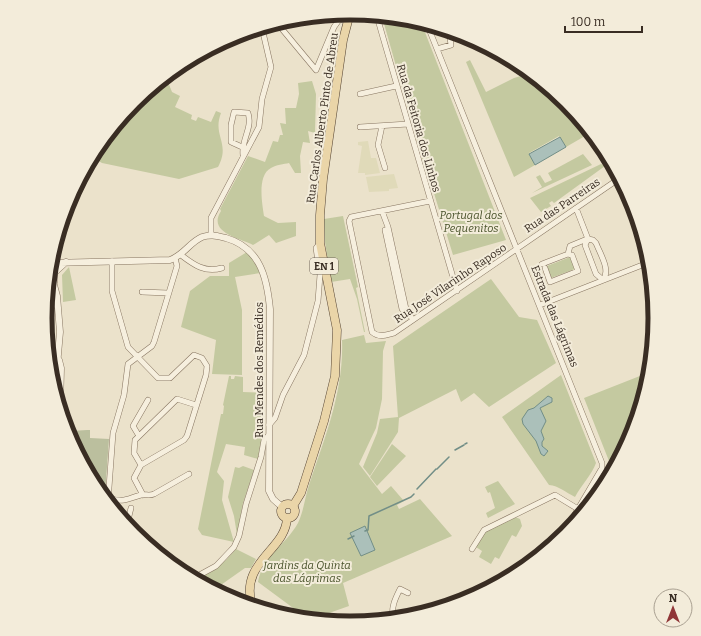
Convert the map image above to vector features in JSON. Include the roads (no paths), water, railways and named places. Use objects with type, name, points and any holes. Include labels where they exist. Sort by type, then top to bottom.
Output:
[{"type":"main road","name":"Rua Carlos Alberto Pinto de Abreu","points":[[293,506],[301,493],[324,422],[335,376],[336,330],[320,243],[322,179],[347,20]]},
{"type":"main road","points":[[287,518],[282,513],[282,508],[288,504],[293,506]]},
{"type":"main road","name":"EN 1","points":[[251,598],[249,591],[254,571],[282,533],[287,518],[294,514],[295,511],[293,506]]},
{"type":"street","points":[[281,28],[316,70],[334,27],[339,21]]},
{"type":"street","name":"Rua da Feitoria dos Linhos","points":[[379,22],[457,291]]},
{"type":"street","name":"Estrada das Lágrimas","points":[[430,30],[487,178],[540,305],[602,463],[602,468],[578,509]]},
{"type":"street","points":[[58,263],[159,261],[175,258],[197,239],[211,235],[212,218],[243,155],[259,127],[262,100],[271,67],[263,33]]},
{"type":"street","points":[[437,50],[451,45],[450,37]]},
{"type":"street","points":[[360,94],[396,86]]},
{"type":"street","points":[[242,147],[232,142],[231,125],[234,112],[248,113],[250,119],[249,127],[242,147],[243,155]]},
{"type":"street","points":[[360,128],[408,124]]},
{"type":"street","points":[[382,126],[378,145],[385,168]]},
{"type":"street","name":"Rua das Parreiras","points":[[516,250],[615,181]]},
{"type":"street","points":[[413,320],[407,314],[388,227],[385,223],[382,211],[430,201]]},
{"type":"street","points":[[576,208],[588,239],[585,245],[596,274],[603,280]]},
{"type":"street","name":"Rua José Vilarinho Raposo","points":[[382,211],[352,217],[349,221],[372,332],[376,336],[394,333],[516,250]]},
{"type":"street","name":"Rua Mendes dos Remédios","points":[[211,235],[229,239],[248,249],[256,257],[269,292],[269,491],[273,499],[282,508]]},
{"type":"street","points":[[568,254],[572,256],[578,271],[550,282],[544,266],[568,254],[570,246],[588,239],[593,240],[596,243],[606,270],[607,275],[603,280]]},
{"type":"street","points":[[269,425],[275,418],[282,395],[304,355],[318,301],[320,275],[316,248],[320,243]]},
{"type":"street","points":[[181,254],[203,268],[214,270],[222,268]]},
{"type":"street","points":[[109,492],[113,433],[124,395],[128,364],[152,346],[154,342],[177,266],[175,258]]},
{"type":"street","points":[[112,261],[111,281],[115,306],[122,323],[128,347],[137,357],[158,378],[164,379],[170,378],[194,355],[198,355],[206,362],[207,370],[184,440],[141,465],[134,478],[143,495]]},
{"type":"street","points":[[56,271],[66,262]]},
{"type":"street","points":[[540,305],[644,264]]},
{"type":"street","points":[[54,286],[57,296],[60,332],[59,359],[56,366]]},
{"type":"street","points":[[142,292],[168,293]]},
{"type":"street","points":[[53,301],[57,306]]},
{"type":"street","points":[[137,438],[177,399],[196,405]]},
{"type":"street","points":[[141,465],[134,454],[137,438],[133,426],[148,400]]},
{"type":"street","points":[[199,575],[220,562],[234,548],[239,536],[246,504],[261,457],[264,440],[269,435]]},
{"type":"street","points":[[116,501],[127,501],[143,495],[148,496],[154,494],[189,474]]},
{"type":"street","points":[[472,549],[484,530],[555,495],[578,509],[576,513]]},
{"type":"street","points":[[129,517],[131,508]]},
{"type":"street","points":[[392,613],[394,602],[400,590],[408,593]]},
{"type":"water","points":[[560,137],[566,147],[535,165],[529,154]]},
{"type":"water","points":[[548,396],[552,398],[552,402],[540,408],[546,421],[541,431],[544,439],[542,446],[548,451],[544,456],[541,454],[536,441],[523,424],[522,419],[528,410],[534,408]]},
{"type":"water","points":[[365,526],[375,550],[361,556],[350,533]]},
{"type":"waterway","points":[[455,450],[464,445]]},
{"type":"waterway","points":[[437,469],[449,457]]},
{"type":"waterway","points":[[417,489],[436,469]]},
{"type":"waterway","points":[[365,531],[368,530],[369,516],[411,497],[414,494]]},
{"type":"waterway","points":[[348,539],[354,536]]},
{"type":"park label","name":"Portugal dos Pequenitos","points":[[471,221]]},
{"type":"park label","name":"Jardins da Quinta das Lágrimas","points":[[307,571]]}]
